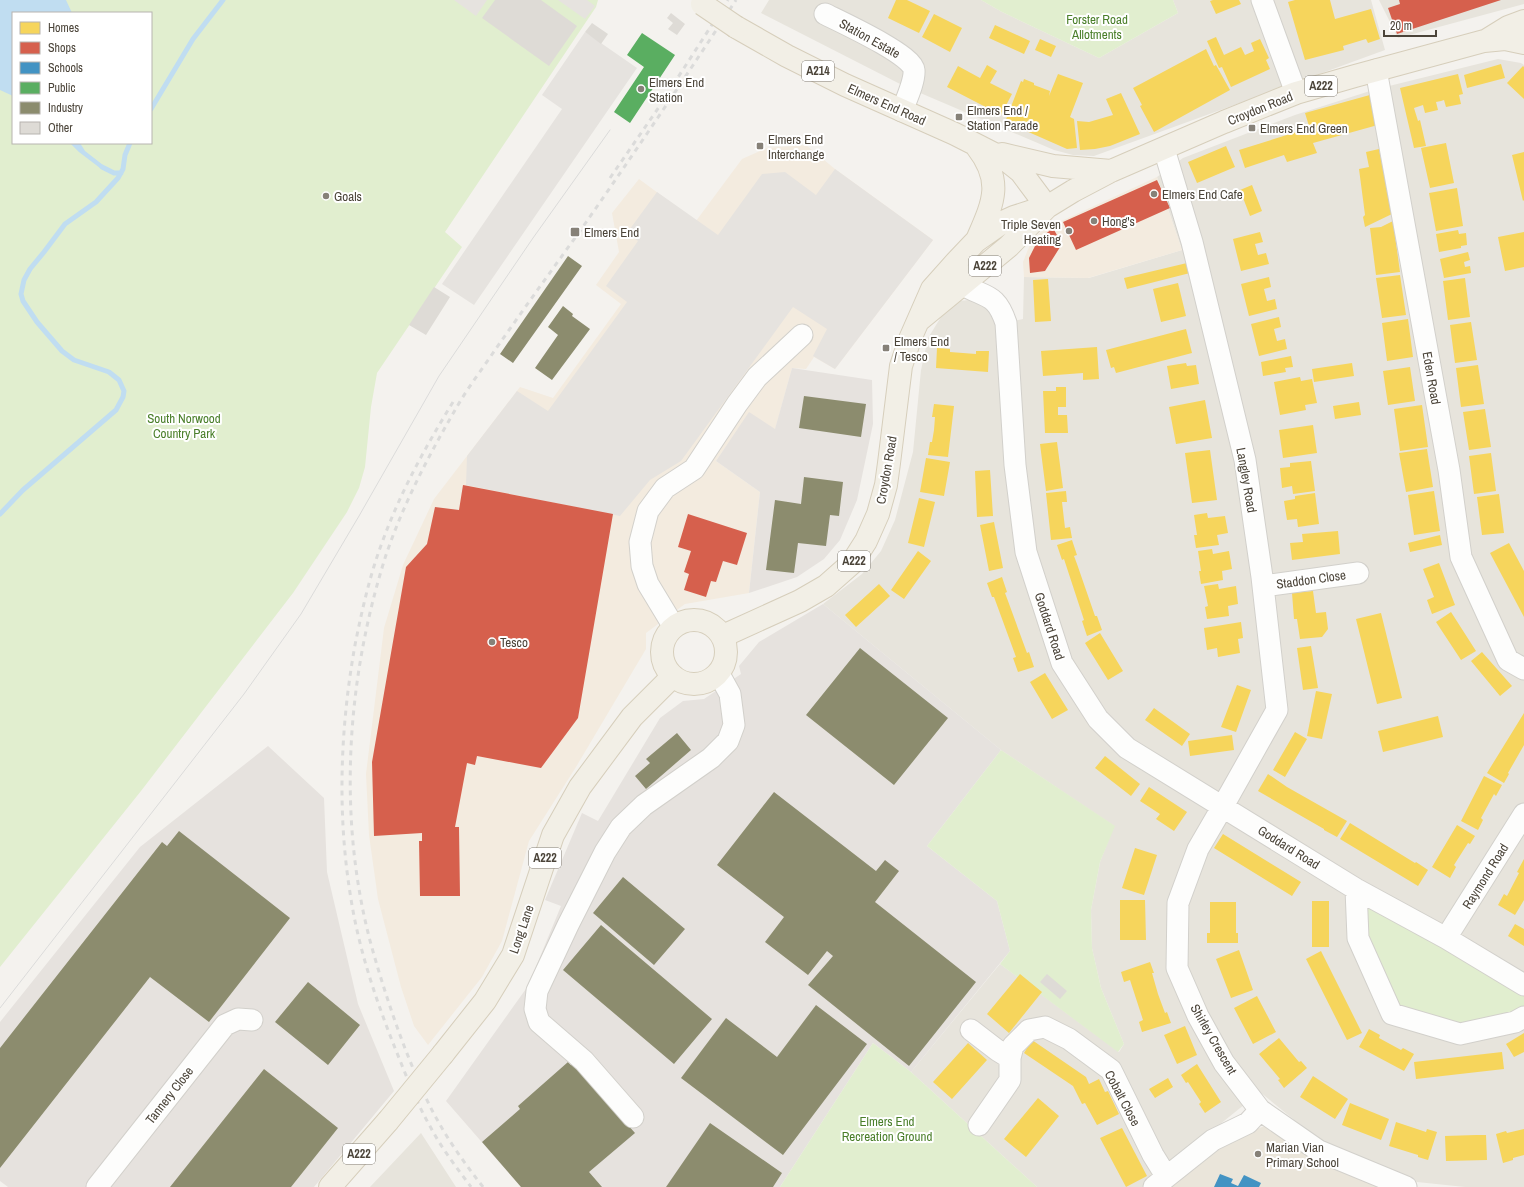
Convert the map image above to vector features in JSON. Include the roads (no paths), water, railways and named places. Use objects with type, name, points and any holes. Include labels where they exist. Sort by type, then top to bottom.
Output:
[{"type":"main road","name":"Elmers End Road","points":[[698,2],[736,27],[787,56],[846,86],[955,134],[977,147],[1006,160],[1021,172],[1048,207]]},
{"type":"main road","name":"Croydon Road","points":[[1484,41],[1508,27],[1524,21]]},
{"type":"main road","name":"Croydon Road","points":[[918,321],[1009,246],[1048,207],[1073,191],[1111,171],[1224,122],[1296,93],[1484,41],[1505,39],[1524,43]]},
{"type":"main road","name":"Elmers End Road","points":[[976,241],[988,216],[993,195],[993,181],[987,160],[977,147]]},
{"type":"main road","points":[[977,147],[1053,166],[1111,171]]},
{"type":"main road","name":"Croydon Road","points":[[723,636],[800,601],[826,586],[852,563],[866,541],[878,514],[889,463],[901,366],[910,339],[932,289],[976,241],[1003,222],[1014,217],[1048,207]]},
{"type":"main road","points":[[700,620],[710,623],[719,630],[727,647],[727,655],[724,666],[719,674],[710,680],[694,685],[683,682],[673,676],[666,667],[662,653],[663,642],[668,632],[674,627],[684,621],[700,620]]},
{"type":"main road","name":"Long Lane","points":[[330,1187],[388,1121],[485,1001],[513,955],[553,835],[580,787],[632,717],[673,676]]},
{"type":"street","points":[[1262,0],[1296,93]]},
{"type":"street","name":"Station Estate","points":[[825,14],[896,51],[909,61],[914,68],[914,76],[902,110]]},
{"type":"street","name":"Eden Road","points":[[1376,70],[1449,470],[1461,557],[1508,660],[1524,670]]},
{"type":"street","name":"Langley Road","points":[[1164,149],[1192,242],[1246,460],[1263,586],[1277,710],[1223,806]]},
{"type":"street","name":"Goddard Road","points":[[963,284],[972,290],[988,296],[995,302],[1003,313],[1006,323],[1015,465],[1026,552],[1062,663],[1098,719],[1127,748],[1356,889],[1446,938],[1524,985]]},
{"type":"street","points":[[674,627],[648,584],[642,566],[640,542],[648,511],[665,488],[694,469],[737,404],[757,378],[802,335]]},
{"type":"street","name":"Staddon Close","points":[[1263,586],[1358,573]]},
{"type":"street","points":[[633,1117],[584,1061],[539,1022],[535,1009],[537,991],[605,852],[621,827],[644,805],[711,758],[728,741],[734,724],[730,694],[719,674]]},
{"type":"street","name":"Shirley Crescent","points":[[1223,806],[1198,849],[1178,903],[1177,968],[1198,1016],[1224,1063],[1260,1110],[1319,1152],[1406,1187]]},
{"type":"street","name":"Raymond Road","points":[[1446,938],[1524,814]]},
{"type":"street","points":[[1356,889],[1358,938],[1392,1014],[1460,1034],[1514,1022],[1524,1017]]},
{"type":"street","name":"Tannery Close","points":[[96,1187],[225,1025],[238,1019],[252,1020]]},
{"type":"street","name":"Cobalt Close","points":[[979,1125],[1010,1080],[1010,1058],[1013,1046],[1028,1030],[1045,1027],[1069,1039],[1111,1070],[1153,1155],[1160,1182],[1213,1140],[1248,1123],[1260,1110]]},
{"type":"street","points":[[971,1030],[1010,1058]]},
{"type":"water","points":[[0,0],[66,0],[72,12],[12,12],[12,96],[0,90]]},
{"type":"water","points":[[71,144],[81,144],[85,151],[103,165],[100,168]]},
{"type":"waterway","points":[[152,107],[193,39],[223,0]]},
{"type":"waterway","points":[[0,514],[23,490],[116,410],[123,397],[124,391],[119,380],[109,372],[74,360],[62,351],[37,322],[23,301],[21,294],[24,280],[30,269],[65,224],[96,202],[118,178],[123,169],[125,155],[130,144]]},
{"type":"waterway","points":[[102,167],[114,173],[121,173]]},
{"type":"tram line","points":[[0,1008],[244,694],[301,614],[439,376],[533,238],[610,130]]},
{"type":"railway","points":[[673,85],[728,0]]},
{"type":"railway","points":[[483,1187],[459,1155],[443,1130],[415,1073],[381,980],[361,900],[354,851],[351,801],[351,751],[355,701],[362,651],[372,603],[386,555],[409,497],[462,398],[600,202],[736,0]]},
{"type":"railway","points":[[610,178],[659,107]]},
{"type":"railway","points":[[453,402],[433,435],[406,486],[383,540],[370,579],[355,645],[346,708],[343,740],[342,804],[347,867],[354,918],[363,956],[381,1012],[426,1118],[440,1143],[471,1187]]},
{"type":"place","name":"Elmers End Station","points":[[641,89]]},
{"type":"place","name":"Elmers End / Station Parade","points":[[959,117]]},
{"type":"place","name":"Elmers End Green","points":[[1252,128]]},
{"type":"place","name":"Elmers End Interchange","points":[[760,146]]},
{"type":"place","name":"Elmers End Cafe","points":[[1154,194]]},
{"type":"place","name":"Goals","points":[[326,196]]},
{"type":"place","name":"Hong's","points":[[1094,221]]},
{"type":"place","name":"Triple Seven Heating","points":[[1069,231]]},
{"type":"place","name":"Elmers End","points":[[575,232]]},
{"type":"place","name":"Elmers End / Tesco","points":[[886,348]]},
{"type":"place","name":"Tesco","points":[[492,642]]},
{"type":"place","name":"Marian Vian Primary School","points":[[1258,1154]]},
{"type":"park label","name":"Forster Road Allotments","points":[[1097,26]]},
{"type":"park label","name":"South Norwood Country Park","points":[[184,426]]},
{"type":"park label","name":"Elmers End Recreation Ground","points":[[887,1128]]}]
